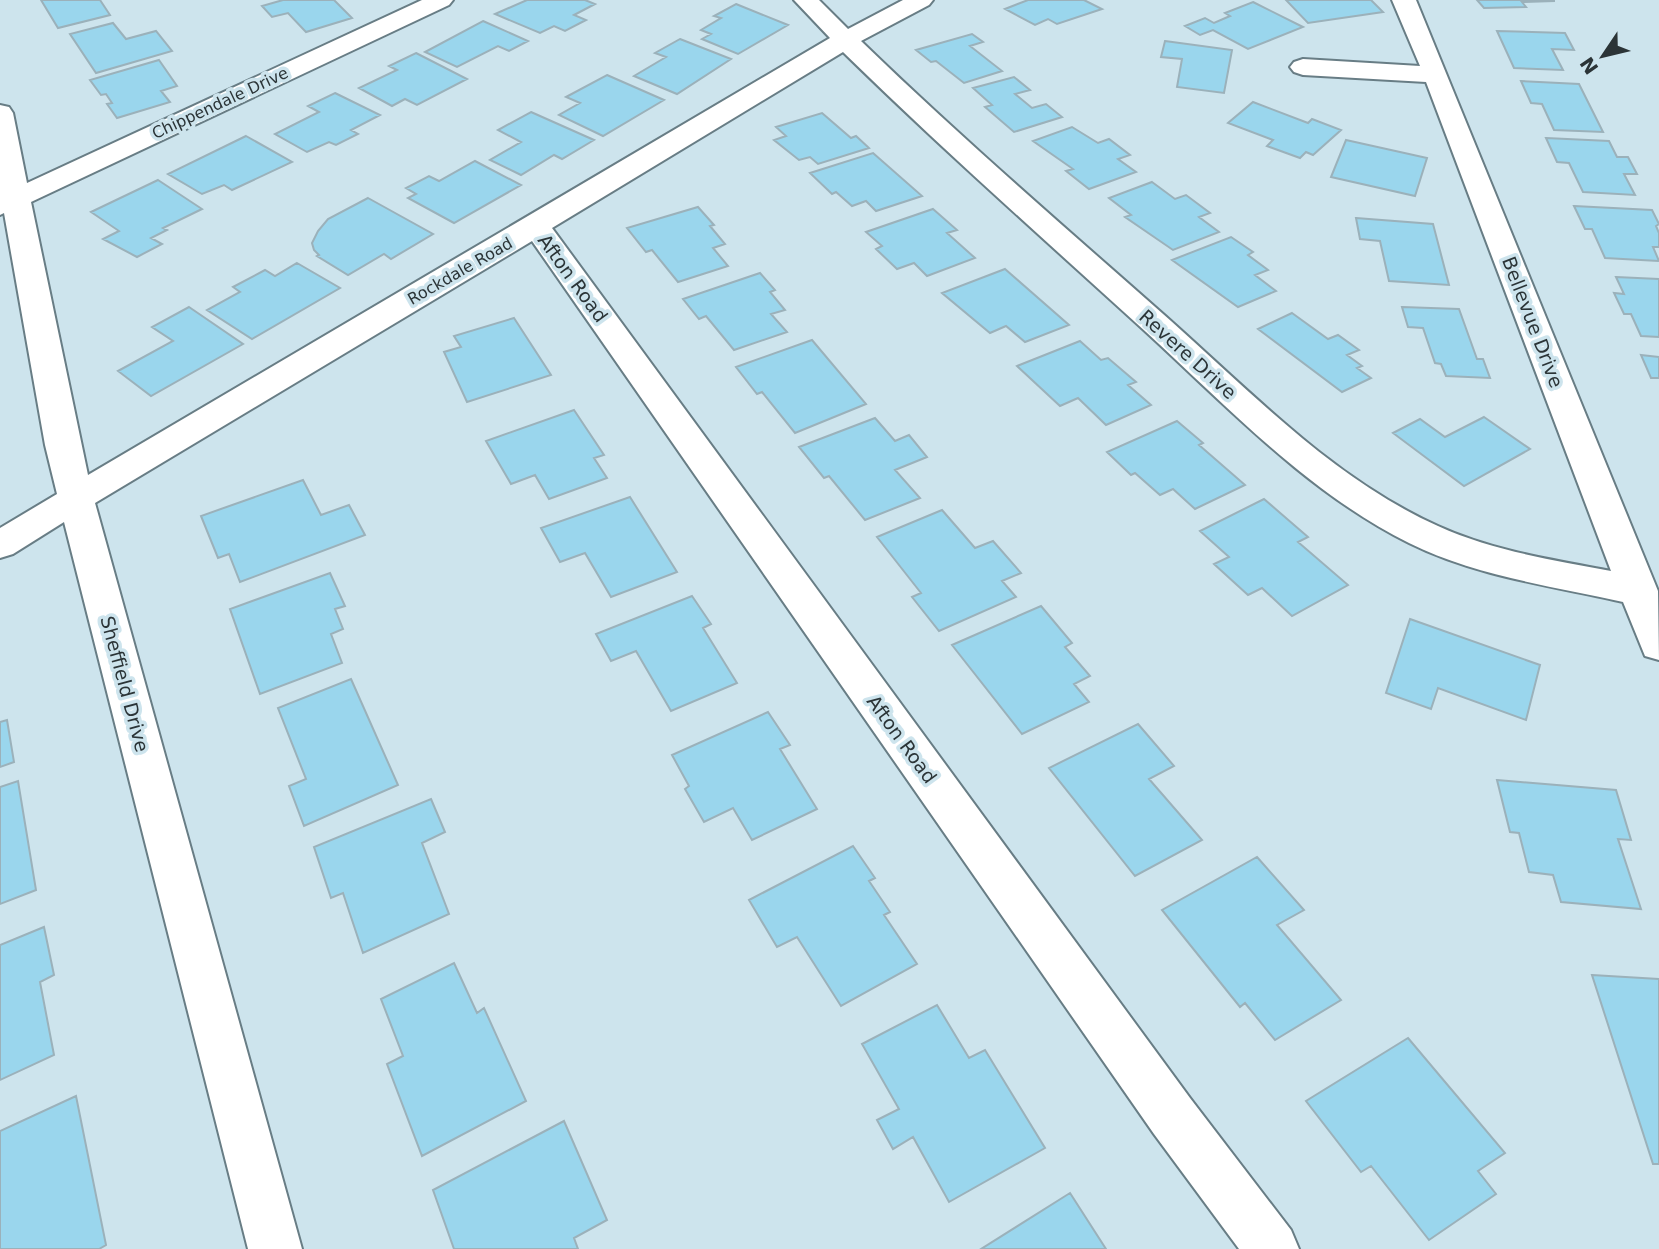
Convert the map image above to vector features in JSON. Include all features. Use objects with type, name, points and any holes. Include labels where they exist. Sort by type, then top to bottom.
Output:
[{"type":"street","name":"Revere Drive","points":[[806,0],[845,40],[1076,253],[1312,464],[1375,509],[1426,536],[1486,556],[1639,591]]},
{"type":"street","name":"Rockdale Road","points":[[0,545],[845,40],[921,0]]},
{"type":"street","name":"Bellevue Drive","points":[[1404,0],[1436,75],[1659,645]]},
{"type":"street","name":"Chippendale Drive","points":[[9,202],[428,2]]},
{"type":"street","points":[[1303,67],[1436,75]]},
{"type":"street","name":"Sheffield Drive","points":[[0,113],[9,202],[62,445],[275,1249]]},
{"type":"street","name":"Afton Road","points":[[536,226],[1172,1116],[1272,1249]]},
{"type":"building","points":[[41,0],[100,0],[110,15],[58,28]]},
{"type":"building","points":[[283,0],[334,0],[352,18],[306,32],[288,13],[272,17],[262,6]]},
{"type":"building","points":[[527,0],[585,0],[595,4],[574,15],[586,20],[565,31],[554,26],[540,33],[495,14]]},
{"type":"building","points":[[1028,0],[1084,0],[1102,9],[1057,24],[1048,19],[1035,25],[1005,9]]},
{"type":"building","points":[[1286,0],[1371,0],[1383,12],[1308,23]]},
{"type":"building","points":[[1477,0],[1554,1],[1522,2],[1526,7],[1484,8]]},
{"type":"building","points":[[1253,2],[1303,27],[1248,49],[1213,30],[1200,35],[1185,26],[1205,18],[1214,23],[1230,16],[1225,13]]},
{"type":"building","points":[[736,4],[788,25],[738,54],[702,39],[711,34],[701,30],[721,18],[714,16]]},
{"type":"building","points":[[483,21],[528,41],[509,51],[498,46],[457,67],[425,52]]},
{"type":"building","points":[[113,23],[126,39],[156,31],[172,51],[96,73],[70,34]]},
{"type":"building","points":[[1497,31],[1565,33],[1574,50],[1552,49],[1563,70],[1514,68]]},
{"type":"building","points":[[972,34],[983,42],[970,46],[1002,71],[964,83],[936,61],[931,62],[916,50]]},
{"type":"building","points":[[680,39],[731,59],[677,94],[634,76],[666,57],[655,53]]},
{"type":"building","points":[[1165,41],[1232,50],[1224,93],[1177,87],[1182,59],[1161,57]]},
{"type":"building","points":[[416,53],[467,79],[417,105],[405,99],[392,106],[359,88],[397,70],[389,66]]},
{"type":"building","points":[[159,60],[177,86],[161,91],[170,102],[117,118],[107,104],[112,103],[106,94],[101,95],[90,80]]},
{"type":"building","points":[[607,75],[664,100],[603,136],[559,115],[580,103],[566,97]]},
{"type":"building","points":[[1014,77],[1030,90],[1015,94],[1032,108],[1046,104],[1062,117],[1014,132],[985,107],[992,105],[973,88]]},
{"type":"building","points":[[1521,81],[1579,84],[1603,132],[1554,130],[1542,104],[1531,103]]},
{"type":"building","points":[[335,93],[380,115],[351,130],[358,134],[336,145],[329,142],[307,152],[275,134],[319,112],[308,106]]},
{"type":"building","points":[[1253,102],[1308,123],[1312,119],[1341,130],[1313,155],[1306,152],[1300,158],[1267,146],[1273,140],[1228,123]]},
{"type":"building","points":[[531,112],[594,140],[562,159],[554,155],[521,175],[490,160],[521,142],[498,130]]},
{"type":"building","points":[[822,113],[851,138],[856,136],[869,148],[818,164],[810,157],[799,160],[774,140],[786,136],[776,127]]},
{"type":"building","points":[[1072,127],[1098,143],[1109,139],[1130,155],[1118,159],[1136,172],[1089,189],[1066,171],[1073,169],[1033,141]]},
{"type":"building","points":[[246,136],[292,162],[232,190],[224,185],[202,194],[168,174]]},
{"type":"building","points":[[1546,138],[1609,141],[1617,157],[1628,157],[1637,174],[1624,174],[1635,195],[1583,192],[1569,163],[1557,162]]},
{"type":"building","points":[[1346,140],[1427,158],[1415,196],[1331,177]]},
{"type":"building","points":[[873,153],[922,196],[876,211],[866,201],[852,206],[836,192],[832,194],[810,173]]},
{"type":"building","points":[[475,161],[521,185],[454,223],[408,198],[416,194],[406,188],[429,176],[439,181]]},
{"type":"building","points":[[158,180],[202,209],[163,228],[167,230],[151,238],[162,244],[137,257],[103,239],[119,231],[91,212]]},
{"type":"building","points":[[1152,182],[1175,199],[1186,195],[1210,213],[1199,217],[1219,232],[1173,250],[1125,217],[1131,215],[1109,198]]},
{"type":"building","points":[[368,198],[433,234],[391,259],[384,254],[348,275],[317,256],[319,255],[312,243],[328,219]]},
{"type":"building","points":[[1574,206],[1652,210],[1659,224],[1656,226],[1659,247],[1653,247],[1659,261],[1605,258],[1592,229],[1585,229]]},
{"type":"building","points":[[698,207],[714,225],[710,226],[725,244],[713,248],[728,266],[678,282],[652,250],[646,252],[627,228]]},
{"type":"building","points":[[933,209],[957,230],[947,233],[975,258],[927,276],[914,263],[897,269],[876,249],[882,246],[866,232]]},
{"type":"building","points":[[1356,218],[1433,224],[1449,285],[1389,281],[1380,241],[1360,239]]},
{"type":"building","points":[[1231,237],[1253,252],[1248,255],[1268,270],[1255,275],[1276,291],[1238,307],[1172,260]]},
{"type":"building","points":[[297,263],[340,288],[252,339],[207,310],[240,292],[233,287],[265,270],[275,276]]},
{"type":"building","points":[[1005,269],[1069,325],[1025,342],[1006,326],[990,333],[942,293]]},
{"type":"building","points":[[760,273],[775,290],[770,292],[785,310],[771,314],[787,332],[734,350],[706,316],[699,319],[683,299]]},
{"type":"building","points":[[1616,277],[1659,279],[1659,337],[1641,336],[1631,314],[1624,314],[1614,293],[1624,294]]},
{"type":"building","points":[[189,307],[243,344],[151,396],[118,371],[173,341],[152,327]]},
{"type":"building","points":[[1402,307],[1459,309],[1477,359],[1483,359],[1490,378],[1446,376],[1441,364],[1435,363],[1423,328],[1408,327]]},
{"type":"building","points":[[1292,313],[1328,339],[1338,335],[1359,350],[1347,355],[1362,366],[1357,368],[1371,378],[1342,392],[1258,329]]},
{"type":"building","points":[[514,318],[551,375],[467,402],[444,352],[461,347],[454,336]]},
{"type":"building","points":[[812,340],[866,404],[795,433],[762,392],[757,394],[736,367]]},
{"type":"building","points":[[1080,341],[1101,360],[1108,358],[1136,382],[1128,385],[1151,405],[1106,425],[1078,398],[1060,406],[1017,366]]},
{"type":"building","points":[[1641,355],[1659,357],[1659,378],[1651,378]]},
{"type":"building","points":[[574,410],[604,455],[594,458],[607,478],[549,499],[535,475],[511,484],[486,441]]},
{"type":"building","points":[[1484,417],[1530,449],[1464,486],[1393,433],[1420,419],[1445,437]]},
{"type":"building","points":[[875,418],[895,441],[909,435],[927,457],[895,470],[920,498],[865,520],[829,476],[824,478],[799,447]]},
{"type":"building","points":[[1177,421],[1203,443],[1199,445],[1245,485],[1195,509],[1173,489],[1160,495],[1135,473],[1131,475],[1107,452]]},
{"type":"building","points":[[303,480],[321,515],[349,505],[365,535],[240,582],[229,554],[218,558],[201,516]]},
{"type":"building","points":[[630,497],[677,572],[611,597],[585,553],[560,562],[541,528]]},
{"type":"building","points":[[1264,499],[1308,537],[1298,542],[1348,585],[1292,616],[1262,588],[1248,595],[1214,564],[1229,557],[1200,531]]},
{"type":"building","points":[[942,510],[975,548],[993,541],[1021,573],[1002,581],[1016,597],[939,631],[912,597],[921,593],[877,537]]},
{"type":"building","points":[[330,573],[345,606],[335,609],[343,629],[331,634],[342,663],[260,694],[230,609]]},
{"type":"building","points":[[692,596],[711,624],[703,628],[737,683],[671,711],[636,651],[611,661],[596,634]]},
{"type":"building","points":[[1041,606],[1072,643],[1065,647],[1090,676],[1074,684],[1089,702],[1022,734],[952,645]]},
{"type":"building","points":[[1410,619],[1540,665],[1526,720],[1438,688],[1431,709],[1386,693]]},
{"type":"building","points":[[351,679],[398,785],[304,826],[289,786],[306,779],[278,708]]},
{"type":"building","points":[[768,712],[790,745],[780,749],[817,809],[752,840],[733,808],[704,822],[685,789],[689,786],[672,755]]},
{"type":"building","points":[[7,720],[14,762],[0,767],[0,722]]},
{"type":"building","points":[[1138,724],[1174,766],[1149,779],[1202,840],[1135,876],[1049,768]]},
{"type":"building","points":[[1497,780],[1616,790],[1631,840],[1618,839],[1641,909],[1561,902],[1553,875],[1529,872],[1519,833],[1510,832]]},
{"type":"building","points":[[18,781],[36,890],[0,904],[0,787]]},
{"type":"building","points":[[431,799],[445,832],[422,843],[449,914],[363,953],[343,893],[331,898],[314,847]]},
{"type":"building","points":[[853,846],[875,878],[869,881],[890,912],[884,915],[917,964],[841,1006],[797,937],[777,947],[749,900]]},
{"type":"building","points":[[1257,857],[1304,910],[1277,925],[1341,1000],[1275,1040],[1245,1003],[1240,1007],[1162,910]]},
{"type":"building","points":[[44,927],[54,975],[40,982],[54,1055],[0,1080],[0,945]]},
{"type":"building","points":[[454,963],[477,1013],[484,1008],[526,1101],[422,1156],[387,1064],[403,1056],[381,999]]},
{"type":"building","points":[[1592,975],[1659,979],[1659,1164],[1653,1164]]},
{"type":"building","points":[[937,1005],[969,1058],[985,1050],[1045,1148],[949,1202],[913,1137],[893,1149],[877,1120],[899,1109],[862,1044]]},
{"type":"building","points":[[1408,1038],[1505,1153],[1478,1171],[1496,1194],[1429,1240],[1371,1166],[1361,1172],[1306,1101]]},
{"type":"building","points":[[76,1096],[106,1245],[99,1249],[0,1249],[0,1131]]},
{"type":"building","points":[[564,1121],[607,1220],[574,1238],[578,1249],[454,1249],[433,1190]]},
{"type":"building","points":[[1070,1193],[1106,1249],[981,1249]]}]
